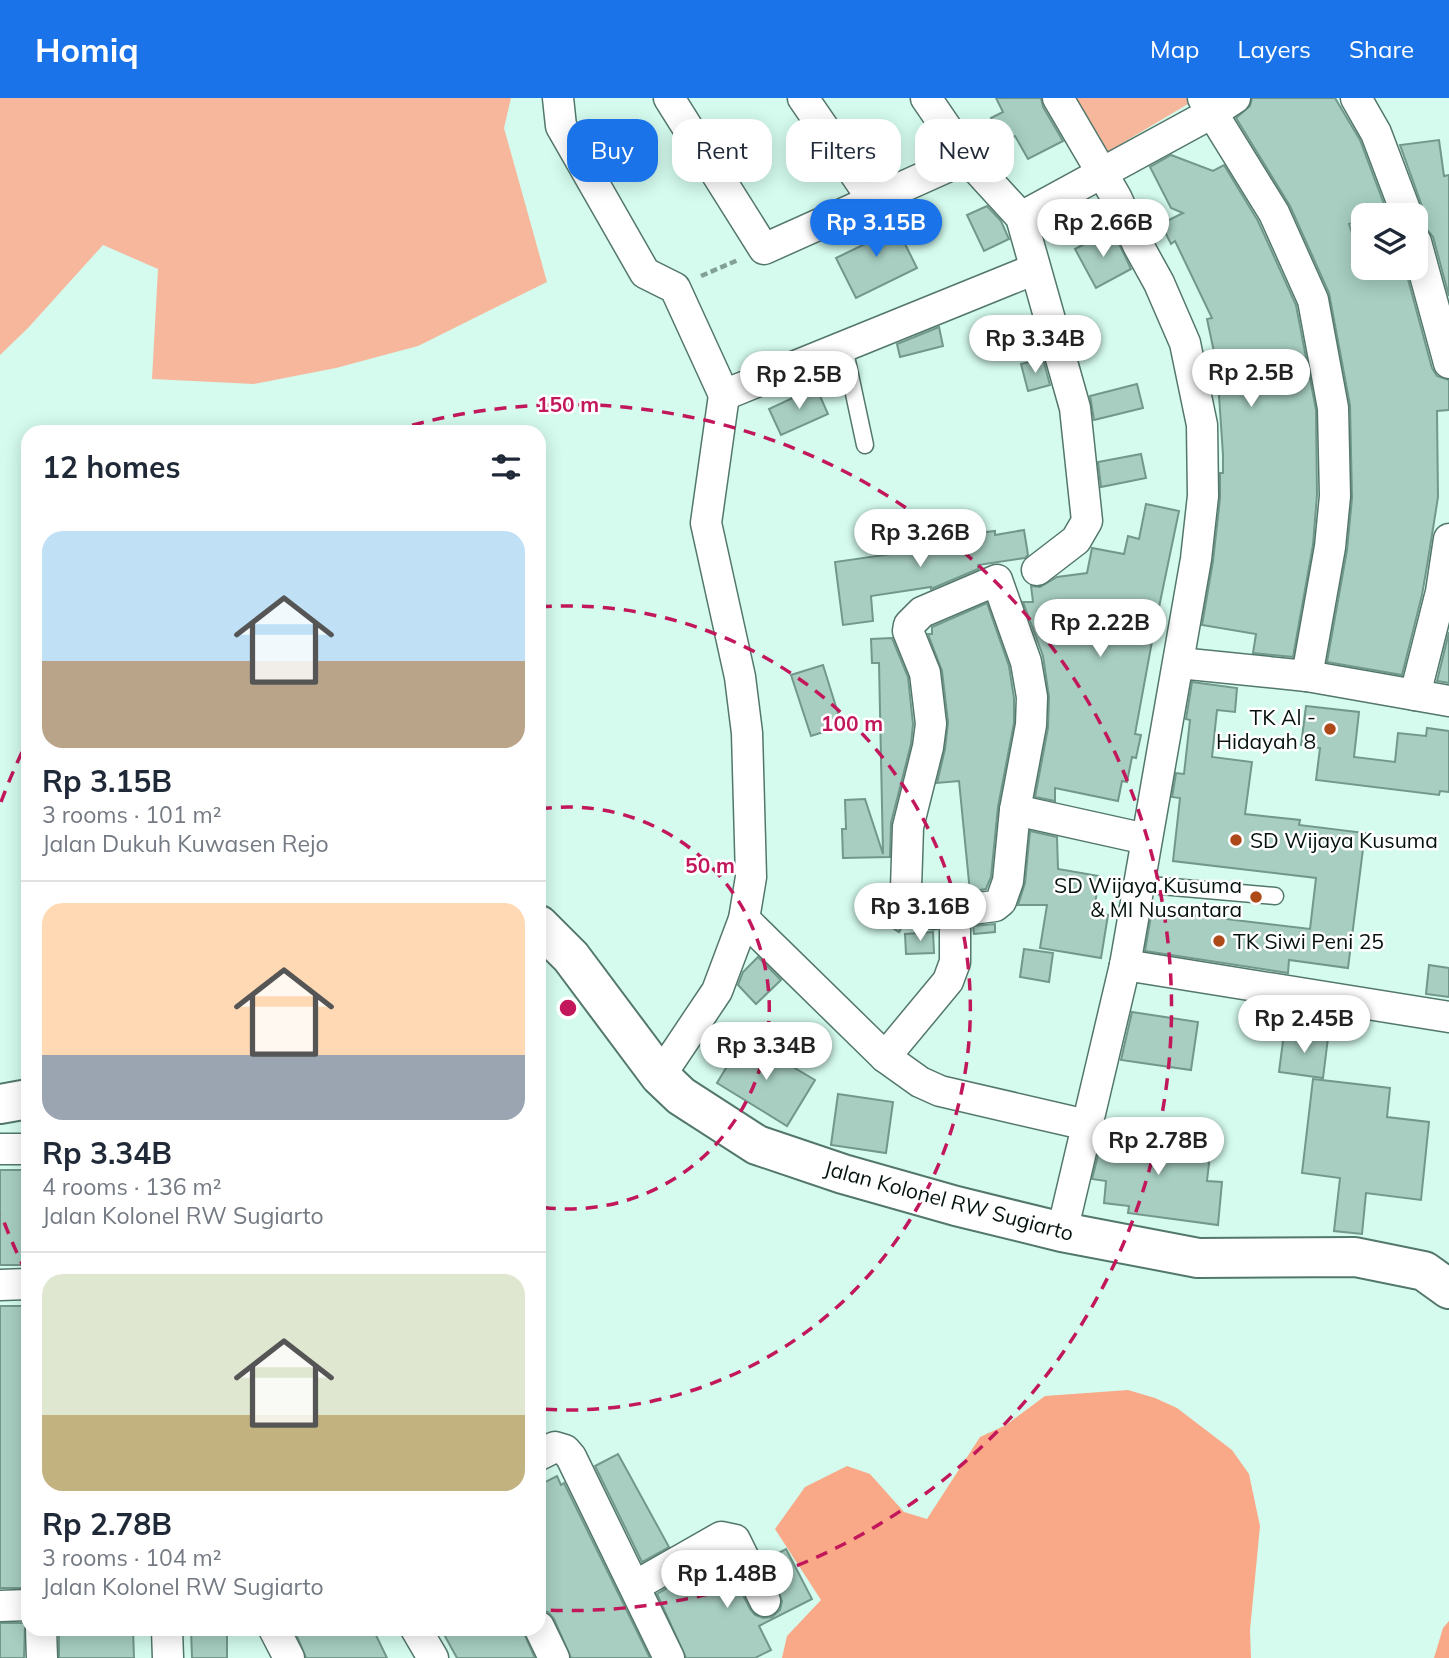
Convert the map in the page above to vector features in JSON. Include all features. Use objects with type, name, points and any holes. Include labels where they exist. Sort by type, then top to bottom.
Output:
[{"type":"main road","name":"Jalan Kolonel RW Sugiarto","points":[[546,932],[571,957],[660,1076],[681,1096],[757,1144],[844,1174],[956,1206],[1062,1232],[1198,1258],[1355,1257],[1424,1271],[1449,1289]]},
{"type":"main road","points":[[0,1104],[21,1100]]},
{"type":"street","points":[[558,98],[561,125],[645,273],[675,288],[724,395],[706,523],[740,677],[747,733],[751,877],[744,919],[717,990],[660,1076]]},
{"type":"street","points":[[669,98],[764,248],[915,181]]},
{"type":"street","points":[[803,98],[873,200]]},
{"type":"street","points":[[926,98],[940,119]]},
{"type":"street","points":[[1058,98],[1101,172],[1159,283],[1185,343],[1202,425],[1203,496],[1179,663],[1125,965],[1062,1232]]},
{"type":"street","points":[[1356,98],[1376,132],[1402,203]]},
{"type":"street","points":[[1021,217],[1217,103],[1273,213],[1312,300],[1333,408],[1335,495],[1330,547],[1307,676]]},
{"type":"street","points":[[989,182],[1021,217],[1074,408],[1087,521],[1076,541],[1037,570]]},
{"type":"street","points":[[724,395],[1035,269]]},
{"type":"street","points":[[1426,280],[1449,363]]},
{"type":"street","points":[[1415,695],[1441,592],[1449,539]]},
{"type":"street","points":[[996,580],[1027,662],[1032,698],[1031,725],[1015,810],[1008,881],[1001,901],[995,906],[933,914],[917,907],[906,888],[908,827],[931,724],[927,684],[908,631],[909,625],[911,620],[922,612],[996,580]]},
{"type":"street","points":[[1179,663],[1307,676],[1449,701]]},
{"type":"street","points":[[1015,810],[1146,839]]},
{"type":"street","points":[[885,1057],[948,981],[955,962],[955,912]]},
{"type":"street","points":[[744,919],[885,1057],[920,1082],[940,1091],[1087,1125]]},
{"type":"street","points":[[1125,965],[1449,1017]]},
{"type":"street","points":[[0,1149],[21,1149]]},
{"type":"street","points":[[0,1285],[21,1284]]},
{"type":"street","points":[[546,1452],[555,1447],[565,1450],[571,1457],[669,1658]]},
{"type":"street","points":[[635,1586],[720,1537],[735,1540],[765,1601]]},
{"type":"street","points":[[0,1606],[21,1605]]},
{"type":"street","points":[[41,1636],[41,1658]]},
{"type":"street","points":[[167,1636],[168,1658]]},
{"type":"street","points":[[278,1636],[289,1658]]},
{"type":"street","points":[[420,1636],[433,1658]]},
{"type":"street","points":[[543,1636],[554,1658]]},
{"type":"lane","points":[[844,346],[865,445]]},
{"type":"lane","points":[[1138,884],[1275,895]]},
{"type":"path","points":[[675,288],[764,248]]},
{"type":"shaded area","points":[[0,98],[511,98],[504,128],[547,282],[418,346],[336,368],[254,384],[152,379],[158,269],[103,245],[0,355]]},
{"type":"shaded area","points":[[1072,98],[1198,98],[1104,154]]},
{"type":"shaded area","points":[[1128,1390],[1177,1408],[1232,1450],[1249,1474],[1260,1526],[1250,1630],[1251,1658],[782,1658],[787,1636],[821,1600],[775,1529],[805,1487],[847,1466],[870,1474],[904,1512],[927,1519],[980,1437],[1006,1425],[1045,1396]]},
{"type":"shaded area","points":[[1449,1621],[1449,1658],[1434,1658],[1443,1628]]},
{"type":"building","points":[[996,98],[1041,98],[1043,107],[1063,141],[1028,159],[1014,136],[1014,119],[992,119],[1003,112]]},
{"type":"building","points":[[1252,98],[1335,98],[1360,140],[1384,203],[1351,203],[1351,280],[1408,280],[1432,368],[1437,376],[1449,380],[1449,410],[1437,411],[1438,497],[1428,560],[1402,675],[1327,662],[1347,550],[1352,498],[1350,405],[1329,293],[1290,206],[1236,118],[1250,106]]},
{"type":"building","points":[[1439,140],[1444,176],[1449,175],[1449,296],[1433,237],[1428,231],[1428,203],[1421,203],[1400,145]]},
{"type":"building","points":[[1171,155],[1213,171],[1224,165],[1258,221],[1296,305],[1316,410],[1317,495],[1313,545],[1293,657],[1253,653],[1256,634],[1202,625],[1213,561],[1223,455],[1217,366],[1207,319],[1212,318],[1175,241],[1171,244],[1161,224],[1183,213],[1171,208],[1150,167]]},
{"type":"building","points":[[987,206],[1001,221],[1009,239],[984,251],[967,215]]},
{"type":"building","points":[[879,216],[888,233],[897,228],[917,268],[856,298],[836,258],[865,244],[857,227]]},
{"type":"building","points":[[1112,229],[1131,269],[1096,288],[1075,249]]},
{"type":"building","points":[[939,327],[943,346],[900,357],[897,344]]},
{"type":"building","points":[[1043,359],[1050,385],[1028,391],[1021,364]]},
{"type":"building","points":[[1137,384],[1143,408],[1094,420],[1090,396]]},
{"type":"building","points":[[816,387],[828,414],[781,435],[769,409]]},
{"type":"building","points":[[1141,454],[1146,478],[1101,487],[1098,462]]},
{"type":"building","points":[[1146,504],[1179,511],[1135,734],[1141,735],[1136,758],[1132,757],[1127,782],[1122,781],[1118,801],[1055,788],[1055,801],[1035,797],[1048,728],[1049,697],[1043,656],[1023,602],[1033,602],[1031,586],[1040,587],[1057,577],[1087,573],[1092,548],[1124,554],[1128,536],[1139,539]]},
{"type":"building","points":[[1024,530],[1028,555],[1025,558],[978,565],[978,569],[931,589],[871,596],[873,621],[843,625],[835,562],[919,550],[918,543],[954,538],[953,536],[995,531],[995,535]]},
{"type":"building","points":[[987,603],[1009,666],[1014,698],[1014,723],[998,807],[991,877],[986,889],[970,892],[959,781],[937,783],[948,722],[942,671],[928,634],[932,634],[932,627]]},
{"type":"building","points":[[1449,632],[1449,683],[1437,681]]},
{"type":"building","points":[[892,638],[908,677],[913,724],[911,744],[891,823],[890,857],[843,858],[845,800],[865,799],[883,854],[879,663],[872,663],[871,639]]},
{"type":"building","points":[[823,665],[842,726],[811,736],[791,675]]},
{"type":"building","points":[[1192,682],[1237,688],[1235,712],[1217,710],[1212,757],[1252,762],[1245,814],[1300,820],[1299,825],[1365,833],[1348,968],[1289,960],[1288,973],[1145,951],[1152,910],[1310,929],[1316,878],[1173,861],[1180,798],[1172,797],[1176,773],[1184,774],[1190,720],[1186,719]]},
{"type":"building","points":[[1306,706],[1359,712],[1354,757],[1395,762],[1398,733],[1426,736],[1427,728],[1449,731],[1449,792],[1440,791],[1439,795],[1316,780],[1320,748],[1301,745]]},
{"type":"building","points":[[1030,831],[1057,837],[1058,869],[1099,876],[1094,912],[1108,915],[1101,958],[1040,948],[1047,905],[1018,905],[1025,883]]},
{"type":"building","points":[[890,897],[906,920],[899,932],[877,918]]},
{"type":"building","points":[[995,924],[995,932],[974,934],[973,926]]},
{"type":"building","points":[[933,932],[934,953],[906,954],[905,934]]},
{"type":"building","points":[[1024,949],[1053,953],[1049,982],[1020,977]]},
{"type":"building","points":[[758,957],[781,980],[756,1004],[738,985],[743,972]]},
{"type":"building","points":[[1429,965],[1449,968],[1449,997],[1426,994]]},
{"type":"building","points":[[1132,1012],[1198,1022],[1191,1070],[1121,1060]]},
{"type":"building","points":[[1284,1033],[1328,1038],[1323,1078],[1279,1072]]},
{"type":"building","points":[[744,1038],[815,1080],[787,1126],[717,1083]]},
{"type":"building","points":[[1313,1079],[1390,1088],[1387,1117],[1429,1122],[1421,1200],[1366,1193],[1362,1234],[1334,1231],[1340,1178],[1302,1173]]},
{"type":"building","points":[[838,1094],[893,1102],[886,1153],[831,1145]]},
{"type":"building","points":[[1105,1128],[1134,1131],[1133,1136],[1211,1146],[1207,1181],[1222,1182],[1218,1225],[1128,1213],[1129,1206],[1104,1203],[1106,1181],[1092,1179]]},
{"type":"building","points":[[0,1170],[21,1170],[21,1265],[0,1265]]},
{"type":"building","points":[[0,1306],[21,1306],[21,1588],[0,1588]]},
{"type":"building","points":[[618,1454],[669,1547],[642,1562],[595,1466]]},
{"type":"building","points":[[557,1476],[561,1485],[564,1483],[650,1658],[571,1658],[554,1619],[546,1612],[546,1482]]},
{"type":"building","points":[[786,1549],[812,1599],[759,1626],[771,1650],[755,1658],[686,1658],[657,1594],[723,1556],[750,1609],[763,1618],[772,1617],[780,1610],[782,1601],[765,1560]]},
{"type":"building","points":[[0,1623],[21,1623],[21,1636],[25,1636],[24,1658],[0,1658]]},
{"type":"building","points":[[59,1636],[133,1636],[134,1658],[59,1658]]},
{"type":"building","points":[[191,1636],[227,1636],[227,1658],[192,1658]]},
{"type":"building","points":[[297,1636],[376,1636],[387,1658],[306,1658]]},
{"type":"building","points":[[445,1636],[525,1636],[535,1658],[457,1658]]},
{"type":"place","name":"TK Al - Hidayah 8","points":[[1330,729]]},
{"type":"place","name":"SD Wijaya Kusuma","points":[[1236,840]]},
{"type":"place","name":"SD Wijaya Kusuma & MI Nusantara","points":[[1256,897]]},
{"type":"place","name":"TK Siwi Peni 25","points":[[1219,941]]}]
